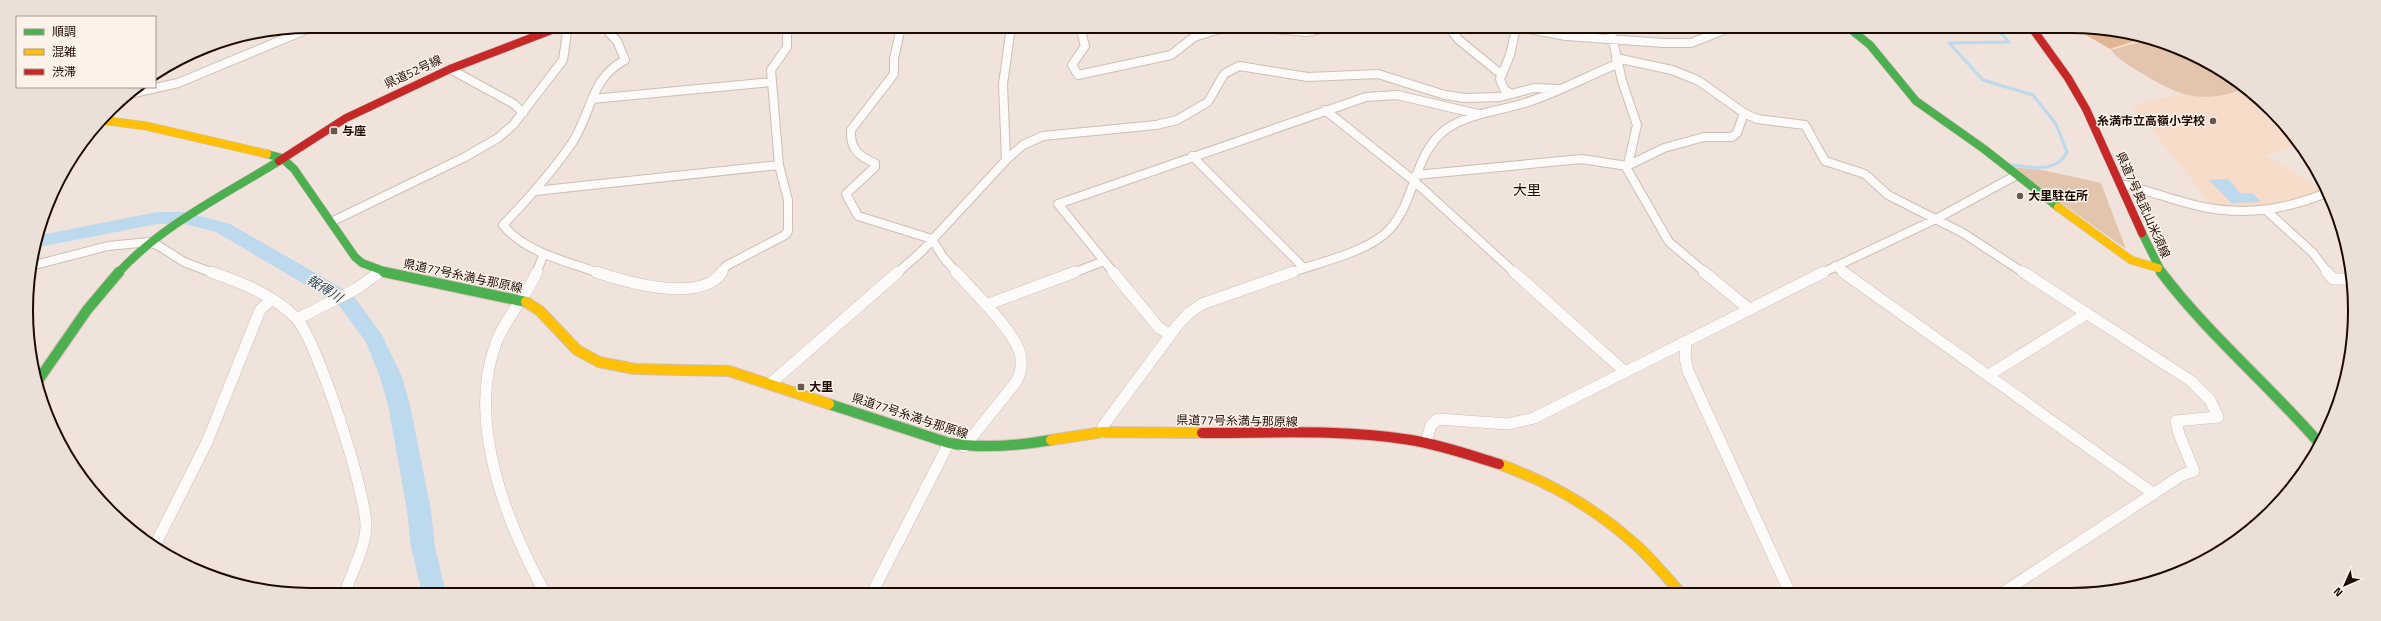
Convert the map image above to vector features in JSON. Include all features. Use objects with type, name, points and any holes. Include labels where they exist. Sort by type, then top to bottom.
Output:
[{"type":"main road","name":"県道52号線","points":[[41,376],[104,288],[150,242],[207,204],[346,118],[450,69],[545,33]]},
{"type":"main road","points":[[1855,33],[1870,46],[1916,101],[1984,149],[2015,176],[2124,256],[2158,268]]},
{"type":"main road","name":"県道7号奥武山米須線","points":[[2036,33],[2059,63],[2082,100],[2158,268],[2195,313],[2286,405],[2316,439]]},
{"type":"main road","points":[[108,121],[146,126],[282,158]]},
{"type":"main road","name":"県道77号糸満与那原線","points":[[282,158],[291,164],[355,257],[362,263],[380,271],[522,300],[539,310],[575,350],[602,364],[626,368],[711,368],[747,375],[949,443],[978,449],[1009,448],[1075,434],[1103,432],[1358,434],[1426,442],[1499,463],[1565,493],[1615,527],[1650,559],[1676,588]]},
{"type":"street","points":[[332,222],[464,157],[498,138],[523,113],[563,60],[567,33]]},
{"type":"street","points":[[612,33],[621,46],[624,60],[609,69],[596,86],[580,129],[535,191],[503,225],[512,236],[544,254],[620,280],[653,287],[672,289],[699,286],[718,278],[726,266],[785,235],[788,231],[786,189],[779,165],[771,82],[771,70],[787,48],[787,33]]},
{"type":"street","points":[[900,33],[894,59],[894,74],[851,130],[850,140],[853,150],[857,155],[875,163],[875,167],[846,194],[858,216],[932,239],[943,257],[1012,336],[1019,348],[1021,357],[1020,374],[964,447]]},
{"type":"street","points":[[1006,159],[1004,147],[1003,84],[1010,33]]},
{"type":"street","points":[[1082,33],[1085,46],[1072,65],[1078,75],[1171,55],[1194,37],[1207,33]]},
{"type":"street","points":[[1453,33],[1459,40],[1502,75]]},
{"type":"street","points":[[1511,94],[1504,89],[1500,79],[1515,33]]},
{"type":"street","points":[[1550,33],[1566,36],[1664,43],[1691,43],[1716,33]]},
{"type":"street","points":[[1611,33],[1616,61],[1638,125],[1627,168],[1669,242],[1750,310]]},
{"type":"street","points":[[156,88],[178,83],[294,34]]},
{"type":"street","points":[[1103,432],[1103,426],[1170,334],[1189,313],[1202,304],[1365,247],[1381,238],[1390,229],[1401,212],[1414,178],[1433,143],[1441,133],[1470,116],[1484,115],[1531,101],[1616,61],[1672,70],[1700,81],[1744,113],[1757,119],[1805,126],[1825,161],[1866,174],[1888,195],[1963,233],[2194,383],[2207,396],[2217,412],[2218,417],[2213,419],[2189,418],[2176,421],[2176,428],[2193,461],[2194,471],[2182,475],[2010,588]]},
{"type":"street","points":[[771,383],[921,252],[998,171],[1006,159],[1019,146],[1043,136],[1156,126],[1177,120],[1208,102],[1227,72],[1238,66],[1308,77],[1378,74],[1393,77],[1455,97],[1482,99],[1534,88],[1557,89]]},
{"type":"street","points":[[450,69],[514,104],[523,113]]},
{"type":"street","points":[[592,99],[771,82]]},
{"type":"street","points":[[140,92],[156,88]]},
{"type":"street","points":[[1170,334],[1159,328],[1058,204],[1366,96],[1382,94],[1423,100],[1484,115]]},
{"type":"street","points":[[1325,110],[1414,178],[1624,371]]},
{"type":"street","points":[[1414,178],[1582,159],[1627,166],[1664,148],[1704,137],[1732,137],[1737,133],[1744,113]]},
{"type":"street","points":[[1192,156],[1304,268]]},
{"type":"street","points":[[535,191],[779,165]]},
{"type":"street","points":[[1426,442],[1431,425],[1438,419],[1508,424],[1534,418],[1624,371],[1686,343],[1860,253],[1936,219],[2015,176]]},
{"type":"street","points":[[2120,184],[2136,187],[2214,210],[2236,213],[2267,211],[2304,203],[2322,195]]},
{"type":"street","points":[[2267,211],[2314,252],[2333,279],[2346,279]]},
{"type":"street","points":[[37,265],[133,241],[150,242],[187,263],[265,294],[301,317],[336,411],[354,474],[366,527],[346,588]]},
{"type":"street","points":[[542,588],[532,572],[511,524],[499,489],[487,427],[488,391],[494,348],[502,331],[522,300],[544,254]]},
{"type":"street","points":[[986,305],[1104,261]]},
{"type":"street","points":[[1836,266],[2154,494]]},
{"type":"street","points":[[301,317],[356,289],[380,271]]},
{"type":"street","points":[[157,541],[207,442],[260,310],[272,299]]},
{"type":"street","points":[[1989,375],[2086,314]]},
{"type":"street","points":[[1686,343],[1685,358],[1688,371],[1788,588]]},
{"type":"street","points":[[875,588],[949,443]]},
{"type":"shaded area","points":[[2084,34],[2107,35],[2136,40],[2110,49]]},
{"type":"shaded area","name":"糸満市立高嶺小学校","points":[[2136,40],[2142,42],[2177,54],[2225,80],[2267,114],[2294,146],[2266,155],[2319,187],[2320,191],[2275,207],[2214,208],[2132,105],[2181,94],[2110,49]]},
{"type":"shaded area","points":[[2142,42],[2177,54],[2209,70],[2229,83],[2237,91],[2211,97],[2199,97],[2177,92],[2130,66],[2111,50]]},
{"type":"shaded area","points":[[2011,167],[2042,170],[2101,183],[2126,249]]},
{"type":"water","points":[[2228,179],[2240,193],[2252,193],[2261,202],[2231,203],[2209,180]]},
{"type":"waterway","points":[[2001,33],[2009,42],[1949,43],[1983,80],[2033,95],[2056,124],[2067,152],[2056,164],[2041,168],[2009,165]]},
{"type":"waterway","name":"報得川","points":[[42,241],[157,218],[185,218],[223,228],[345,299],[375,340],[391,377],[399,405],[419,510],[423,547],[433,588]]},
{"type":"traffic: fast","points":[[1855,33],[1870,45],[1916,101],[1984,149],[2058,207]]},
{"type":"traffic: fast","points":[[267,154],[282,158],[294,169],[355,257],[362,263],[381,271],[526,302]]},
{"type":"traffic: fast","points":[[41,377],[98,295],[121,269],[138,253],[176,224],[279,161]]},
{"type":"traffic: fast","points":[[2142,233],[2158,268],[2179,296],[2286,405],[2316,439]]},
{"type":"traffic: fast","points":[[829,404],[949,443],[1000,447],[1051,440]]},
{"type":"traffic: slow","points":[[108,121],[146,126],[267,154]]},
{"type":"traffic: slow","points":[[2058,207],[2131,260],[2158,268]]},
{"type":"traffic: slow","points":[[526,302],[540,311],[577,350],[599,362],[635,369],[729,371],[829,404]]},
{"type":"traffic: slow","points":[[1051,440],[1103,432],[1202,433]]},
{"type":"traffic: slow","points":[[1499,464],[1554,488],[1571,497],[1604,519],[1635,544],[1676,588]]},
{"type":"traffic: jam","points":[[279,161],[346,118],[450,69],[544,33]]},
{"type":"traffic: jam","points":[[2036,33],[2068,78],[2086,109],[2142,233]]},
{"type":"traffic: jam","points":[[1202,433],[1307,432],[1359,434],[1411,440],[1456,450],[1499,464]]},
{"type":"place","name":"糸満市立高嶺小学校","points":[[2213,121]]},
{"type":"place","name":"与座","points":[[334,131]]},
{"type":"place","name":"大里駐在所","points":[[2020,196]]},
{"type":"place","name":"大里","points":[[801,387]]},
{"type":"district","name":"大里","points":[[1527,190]]}]
